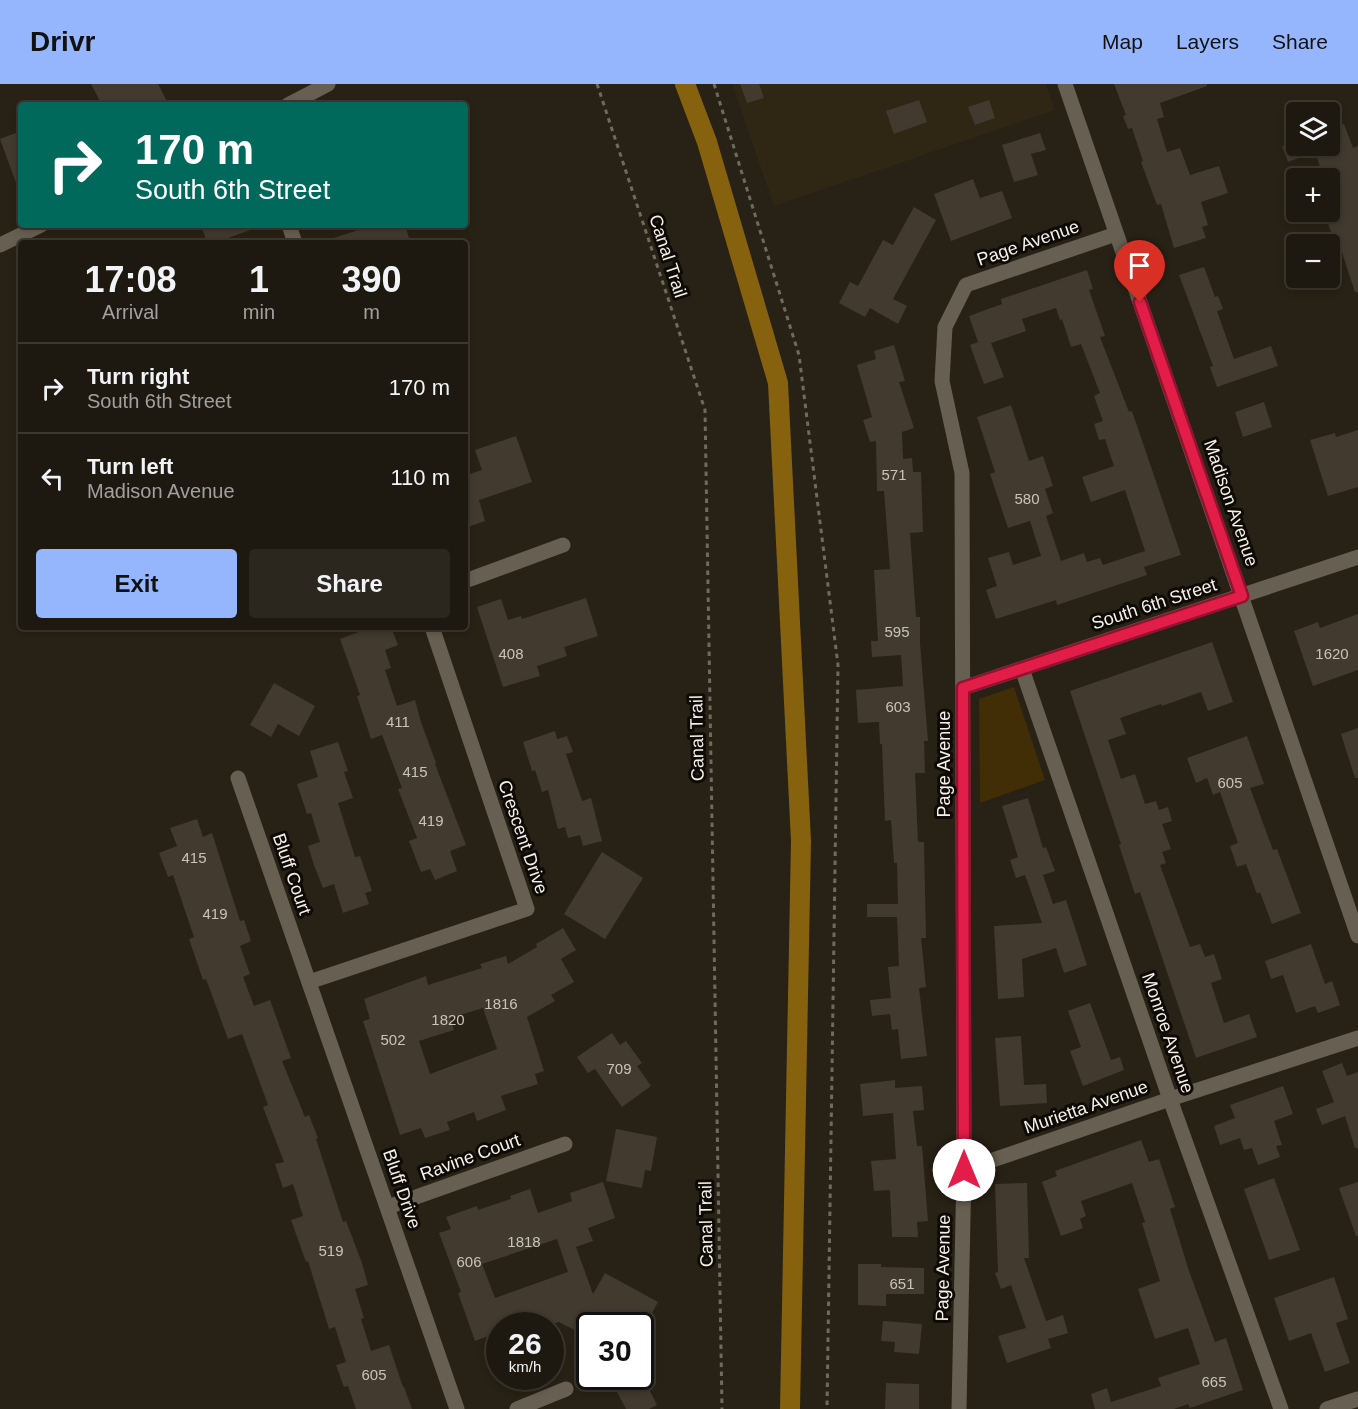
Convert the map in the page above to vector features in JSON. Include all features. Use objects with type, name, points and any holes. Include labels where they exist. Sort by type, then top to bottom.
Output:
[{"type":"street","points":[[294,102],[328,84]]},
{"type":"street","name":"Madison Avenue","points":[[1065,84],[1358,936]]},
{"type":"street","points":[[0,245],[35,228]]},
{"type":"street","name":"Page Avenue","points":[[959,1409],[964,1170],[962,473],[942,381],[945,327],[966,285],[1116,234]]},
{"type":"street","points":[[468,580],[563,545]]},
{"type":"street","name":"South 6th Street","points":[[963,688],[1358,557]]},
{"type":"street","name":"Crescent Drive","points":[[309,982],[527,909],[433,630]]},
{"type":"street","name":"Monroe Avenue","points":[[1022,669],[1170,1099],[1281,1409]]},
{"type":"street","name":"Bluff Court","points":[[238,778],[309,982]]},
{"type":"street","name":"Bluff Drive","points":[[309,982],[457,1409]]},
{"type":"street","name":"Murietta Avenue","points":[[964,1170],[1170,1099],[1358,1038]]},
{"type":"street","name":"Ravine Court","points":[[388,1207],[565,1143]]},
{"type":"street","points":[[517,1409],[566,1389]]},
{"type":"street","points":[[1327,1409],[1358,1399]]},
{"type":"path","name":"Canal Trail","points":[[597,84],[705,410],[722,1409]]},
{"type":"path","points":[[714,84],[799,355],[838,665],[827,1409]]},
{"type":"shaded area","points":[[732,84],[1046,84],[1055,110],[774,206]]},
{"type":"shaded area","points":[[1014,687],[1045,780],[980,803],[979,699]]},
{"type":"building","points":[[91,84],[158,84],[167,102],[100,102]]},
{"type":"building","points":[[740,84],[759,84],[764,98],[747,103]]},
{"type":"building","points":[[1114,84],[1207,84],[1207,86],[1160,103],[1164,117],[1157,119],[1167,152],[1180,148],[1190,175],[1219,166],[1228,193],[1201,202],[1208,225],[1202,227],[1206,238],[1174,248],[1161,204],[1157,205],[1141,162],[1143,161],[1132,128],[1128,129],[1123,116],[1126,115]]},
{"type":"building","points":[[919,100],[927,122],[894,134],[886,111]]},
{"type":"building","points":[[989,100],[995,118],[975,125],[968,107]]},
{"type":"building","points":[[1344,124],[1353,148],[1358,146],[1358,292],[1355,292],[1340,246],[1340,234],[1332,234],[1327,222],[1340,222],[1340,168],[1321,168],[1316,156],[1340,156],[1340,125]]},
{"type":"building","points":[[18,132],[18,188],[0,139]]},
{"type":"building","points":[[1040,133],[1046,150],[1031,154],[1038,175],[1014,182],[1002,145]]},
{"type":"building","points":[[1282,146],[1286,146],[1286,156],[1304,156],[1288,162]]},
{"type":"building","points":[[973,179],[980,198],[1002,191],[1012,218],[951,241],[934,194]]},
{"type":"building","points":[[914,207],[936,220],[893,299],[907,306],[898,324],[870,308],[865,317],[839,303],[850,282],[858,286],[883,240],[893,245]]},
{"type":"building","points":[[202,228],[256,228],[222,240],[206,240]]},
{"type":"building","points":[[364,228],[406,228],[409,238],[402,240],[328,240]]},
{"type":"building","points":[[1204,267],[1215,297],[1218,296],[1223,309],[1217,311],[1234,359],[1271,346],[1278,366],[1217,387],[1210,367],[1213,366],[1179,275]]},
{"type":"building","points":[[1087,270],[1093,289],[1089,290],[1105,336],[1100,337],[1129,412],[1132,411],[1181,555],[1144,567],[1147,575],[1057,605],[1056,600],[996,619],[986,590],[997,586],[988,558],[1009,552],[1013,565],[1041,556],[1030,521],[1008,528],[990,474],[995,472],[977,417],[1011,405],[1029,461],[1043,456],[1053,486],[1045,489],[1053,513],[1046,516],[1061,561],[1084,553],[1087,562],[1100,558],[1103,565],[1145,551],[1125,490],[1091,502],[1082,477],[1114,466],[1105,439],[1099,440],[1094,424],[1103,421],[1094,396],[1100,393],[1081,344],[1071,347],[1056,308],[1022,319],[1026,331],[991,343],[1004,377],[984,384],[970,345],[978,342],[969,316],[1002,304],[1001,299]]},
{"type":"building","points":[[894,345],[905,381],[899,382],[914,428],[902,432],[903,459],[912,458],[913,472],[921,472],[923,532],[910,533],[916,617],[920,617],[928,741],[924,741],[925,773],[915,773],[918,842],[924,842],[926,938],[921,938],[926,987],[919,988],[927,1056],[901,1059],[898,1029],[892,1030],[890,1014],[872,1016],[870,1000],[891,998],[888,967],[899,966],[897,917],[867,917],[867,904],[898,904],[897,863],[894,863],[891,820],[885,821],[879,722],[858,723],[856,690],[903,686],[901,655],[872,657],[871,641],[878,641],[874,570],[890,569],[884,491],[877,491],[876,441],[870,442],[863,420],[872,417],[857,365],[876,359],[874,351]]},
{"type":"building","points":[[1264,402],[1272,427],[1243,437],[1235,412]]},
{"type":"building","points":[[1358,430],[1358,487],[1328,496],[1310,440],[1335,433],[1336,437]]},
{"type":"building","points":[[516,436],[532,482],[479,500],[485,521],[468,527],[468,467],[470,474],[482,470],[475,450]]},
{"type":"building","points":[[586,598],[598,636],[564,647],[567,656],[537,666],[540,676],[503,687],[477,607],[501,599],[508,620],[521,616],[522,619]]},
{"type":"building","points":[[1358,614],[1358,670],[1313,686],[1294,631],[1318,622],[1320,628]]},
{"type":"building","points":[[364,630],[392,630],[398,645],[385,650],[391,668],[385,670],[397,706],[415,700],[435,764],[466,845],[450,851],[457,871],[435,880],[430,869],[421,872],[409,841],[417,838],[398,789],[402,788],[382,735],[371,739],[357,696],[360,695],[340,639]]},
{"type":"building","points":[[1212,642],[1233,702],[1208,711],[1201,692],[1162,706],[1161,704],[1120,718],[1126,734],[1108,740],[1121,779],[1135,774],[1145,804],[1156,801],[1159,810],[1168,807],[1172,821],[1162,824],[1171,849],[1162,852],[1166,863],[1160,865],[1190,947],[1200,944],[1205,957],[1214,954],[1222,979],[1211,983],[1224,1023],[1249,1014],[1257,1037],[1196,1058],[1140,892],[1135,894],[1119,845],[1121,844],[1070,691]]},
{"type":"building","points":[[274,683],[315,706],[299,736],[278,724],[271,737],[250,725]]},
{"type":"building","points":[[1358,728],[1358,778],[1355,778],[1341,734]]},
{"type":"building","points":[[555,731],[557,739],[567,736],[573,752],[566,754],[582,801],[591,798],[602,841],[583,846],[580,835],[568,838],[565,827],[558,829],[548,790],[542,792],[535,770],[532,771],[523,742]]},
{"type":"building","points":[[1247,736],[1264,784],[1250,788],[1273,850],[1277,849],[1301,913],[1272,924],[1260,892],[1257,894],[1246,864],[1237,867],[1230,846],[1238,843],[1220,792],[1213,795],[1207,778],[1196,783],[1187,758]]},
{"type":"building","points":[[338,742],[348,771],[344,772],[353,798],[338,803],[355,857],[360,856],[372,891],[365,893],[369,904],[343,913],[334,884],[323,888],[314,865],[308,846],[320,842],[311,813],[307,814],[297,784],[318,777],[310,751]]},
{"type":"building","points":[[1028,798],[1043,848],[1046,847],[1055,871],[1043,875],[1053,904],[1066,900],[1087,965],[1064,973],[1056,948],[1022,959],[1024,997],[998,999],[994,926],[1042,923],[1025,875],[1016,878],[1010,860],[1018,857],[1002,806]]},
{"type":"building","points":[[197,819],[203,837],[212,833],[240,921],[244,920],[251,941],[240,946],[250,974],[243,977],[254,1006],[270,1000],[291,1058],[282,1061],[305,1117],[309,1115],[343,1222],[346,1221],[362,1263],[368,1285],[355,1289],[371,1351],[389,1345],[412,1409],[356,1409],[348,1386],[344,1387],[336,1365],[346,1362],[335,1327],[329,1329],[308,1261],[306,1262],[291,1220],[303,1216],[293,1184],[283,1188],[275,1164],[284,1162],[263,1107],[268,1105],[242,1034],[228,1039],[206,979],[203,980],[189,939],[194,937],[173,875],[168,877],[159,853],[177,846],[170,828]]},
{"type":"building","points":[[602,852],[643,878],[605,939],[564,914]]},
{"type":"building","points":[[563,928],[576,950],[561,959],[574,982],[551,995],[555,1001],[527,1017],[544,1071],[535,1074],[538,1084],[501,1096],[506,1110],[477,1121],[474,1112],[447,1122],[450,1130],[425,1138],[421,1128],[400,1135],[363,1021],[370,1019],[364,999],[426,976],[428,985],[482,968],[480,964],[506,956],[508,964],[537,947],[536,944]],"holes":[[[483,1008],[497,1049],[430,1074],[419,1041],[454,1030],[450,1018]]]},
{"type":"building","points":[[1311,944],[1325,984],[1332,981],[1340,1005],[1318,1013],[1315,1006],[1296,1013],[1283,975],[1271,979],[1265,961]]},
{"type":"building","points":[[1090,1003],[1111,1060],[1120,1057],[1124,1070],[1083,1086],[1070,1051],[1081,1047],[1068,1011]]},
{"type":"building","points":[[612,1033],[620,1045],[626,1041],[642,1063],[637,1066],[651,1086],[622,1107],[595,1069],[588,1073],[577,1057]]},
{"type":"building","points":[[1021,1036],[1024,1085],[1046,1084],[1047,1103],[1000,1106],[995,1038]]},
{"type":"building","points":[[1342,1063],[1347,1076],[1358,1072],[1358,1148],[1355,1148],[1345,1116],[1322,1125],[1316,1109],[1334,1102],[1322,1071]]},
{"type":"building","points":[[895,1080],[895,1088],[922,1086],[924,1110],[913,1111],[917,1146],[922,1146],[928,1221],[917,1222],[918,1237],[892,1237],[890,1190],[874,1191],[871,1161],[896,1159],[893,1113],[863,1116],[860,1084]]},
{"type":"building","points":[[1283,1086],[1293,1114],[1274,1121],[1282,1145],[1276,1146],[1280,1157],[1258,1165],[1252,1148],[1244,1150],[1240,1138],[1220,1145],[1214,1126],[1235,1118],[1230,1105]]},
{"type":"building","points":[[616,1129],[657,1137],[651,1171],[645,1170],[642,1188],[606,1181]]},
{"type":"building","points":[[1141,1140],[1149,1162],[1159,1159],[1175,1207],[1170,1209],[1189,1271],[1215,1342],[1226,1338],[1243,1390],[1190,1408],[1188,1404],[1174,1409],[1095,1409],[1091,1394],[1107,1388],[1111,1402],[1161,1386],[1158,1378],[1200,1364],[1188,1328],[1155,1339],[1138,1289],[1160,1281],[1132,1183],[1081,1201],[1086,1216],[1080,1219],[1083,1228],[1061,1236],[1042,1182],[1057,1176],[1055,1171]]},
{"type":"building","points":[[1274,1178],[1300,1250],[1269,1260],[1244,1189]]},
{"type":"building","points":[[603,1182],[615,1218],[588,1228],[593,1241],[576,1247],[593,1294],[605,1273],[658,1302],[653,1312],[576,1312],[576,1331],[564,1325],[564,1312],[486,1312],[486,1337],[475,1341],[458,1293],[461,1292],[439,1233],[451,1229],[446,1217],[477,1206],[478,1210],[511,1199],[510,1196],[530,1189],[538,1213],[572,1201],[570,1193]],"holes":[[[557,1239],[568,1272],[495,1298],[482,1264]]]},
{"type":"building","points":[[1358,1182],[1358,1236],[1356,1236],[1339,1188]]},
{"type":"building","points":[[1027,1183],[1029,1258],[1024,1258],[1046,1321],[1063,1315],[1068,1333],[1048,1339],[1051,1348],[1007,1363],[998,1336],[1026,1328],[1011,1285],[1001,1289],[995,1273],[998,1272],[995,1184]]},
{"type":"building","points":[[858,1264],[924,1268],[924,1294],[886,1294],[886,1306],[858,1305]]},
{"type":"building","points":[[1334,1277],[1348,1319],[1336,1323],[1350,1363],[1325,1372],[1311,1333],[1289,1341],[1274,1298]]},
{"type":"building","points":[[883,1321],[922,1324],[919,1354],[894,1352],[895,1342],[881,1341]]},
{"type":"building","points":[[886,1383],[919,1384],[919,1409],[885,1409]]},
{"type":"building","points":[[616,1390],[650,1390],[657,1405],[649,1409],[626,1409]]},
{"type":"waterway","points":[[685,84],[707,142],[778,383],[801,841],[790,1409]]},
{"type":"route","points":[[964,1170],[963,688],[1242,596],[1140,302]]}]
